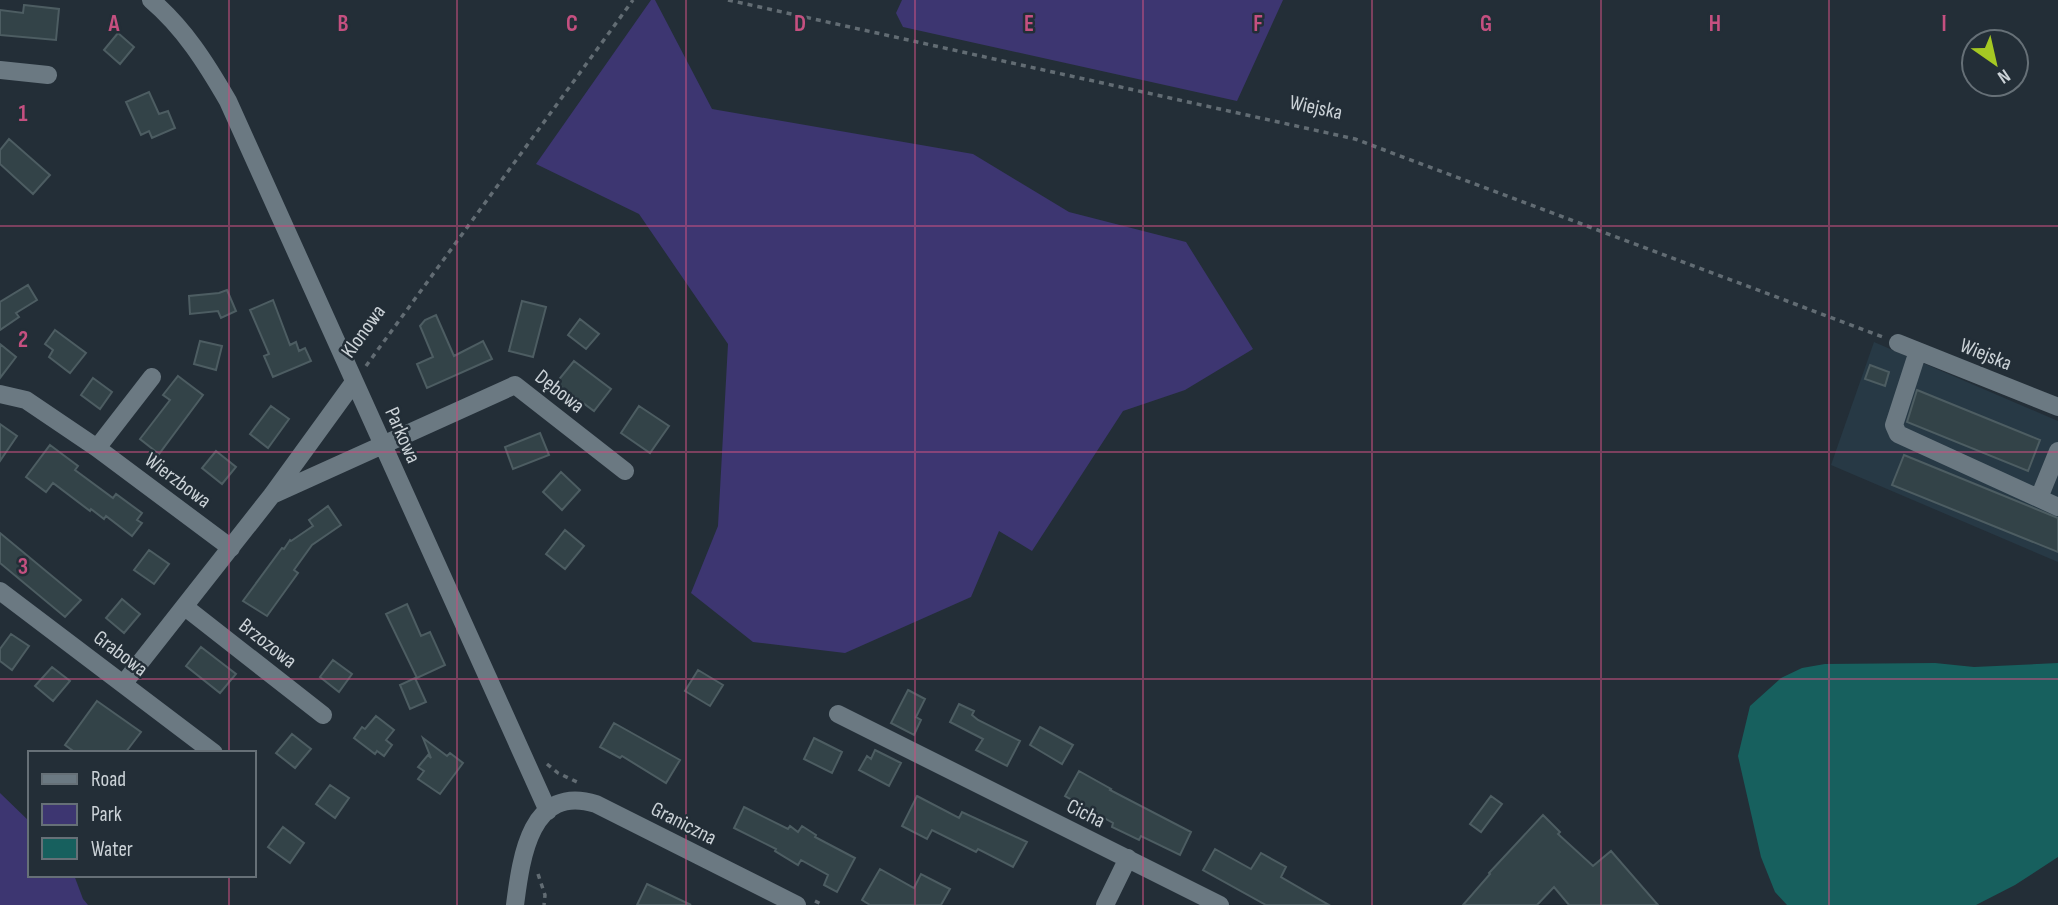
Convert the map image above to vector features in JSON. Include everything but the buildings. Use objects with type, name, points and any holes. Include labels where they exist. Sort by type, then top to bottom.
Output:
[{"type":"street","name":"Parkowa","points":[[150,0],[173,21],[193,45],[228,101],[548,811]]},
{"type":"street","points":[[0,70],[48,75]]},
{"type":"street","name":"Wiejska","points":[[1898,343],[2058,407]]},
{"type":"street","points":[[1918,351],[1894,425],[1898,434],[2058,507]]},
{"type":"street","points":[[97,448],[152,377]]},
{"type":"street","name":"Klonowa","points":[[124,683],[272,495],[354,382]]},
{"type":"street","name":"Dębowa","points":[[383,446],[515,385],[625,471]]},
{"type":"street","name":"Wierzbowa","points":[[0,394],[26,400],[97,448],[231,548]]},
{"type":"street","points":[[272,495],[383,446]]},
{"type":"street","points":[[2039,498],[2058,452]]},
{"type":"street","name":"Grabowa","points":[[0,591],[211,751]]},
{"type":"street","name":"Brzozowa","points":[[185,607],[323,715]]},
{"type":"street","name":"Cicha","points":[[838,714],[1220,905]]},
{"type":"street","name":"Graniczna","points":[[548,811],[566,801],[596,804],[797,905]]},
{"type":"street","points":[[515,905],[524,848],[538,822],[548,811]]},
{"type":"street","points":[[1105,905],[1128,859]]},
{"type":"path","name":"Klonowa","points":[[354,382],[633,0]]},
{"type":"path","name":"Wiejska","points":[[728,0],[1355,139],[1872,333]]},
{"type":"path","points":[[537,868],[545,895],[544,905]]},
{"type":"shaded area","points":[[1874,342],[2058,421],[2058,562],[1831,465]]},
{"type":"green space","points":[[651,0],[655,0],[712,109],[973,154],[1069,212],[1186,242],[1253,349],[1185,390],[1123,411],[1032,551],[999,531],[971,597],[845,653],[753,642],[691,593],[718,526],[728,344],[639,214],[536,164]]},
{"type":"green space","points":[[902,0],[1283,0],[1237,101],[903,27],[896,13]]},
{"type":"green space","points":[[0,793],[28,820],[28,877],[75,877],[88,905],[0,905]]},
{"type":"water","points":[[1935,663],[1974,667],[2058,663],[2058,857],[2015,885],[1976,905],[1787,905],[1775,892],[1761,857],[1738,756],[1750,706],[1781,678],[1802,668],[1825,664]]}]
